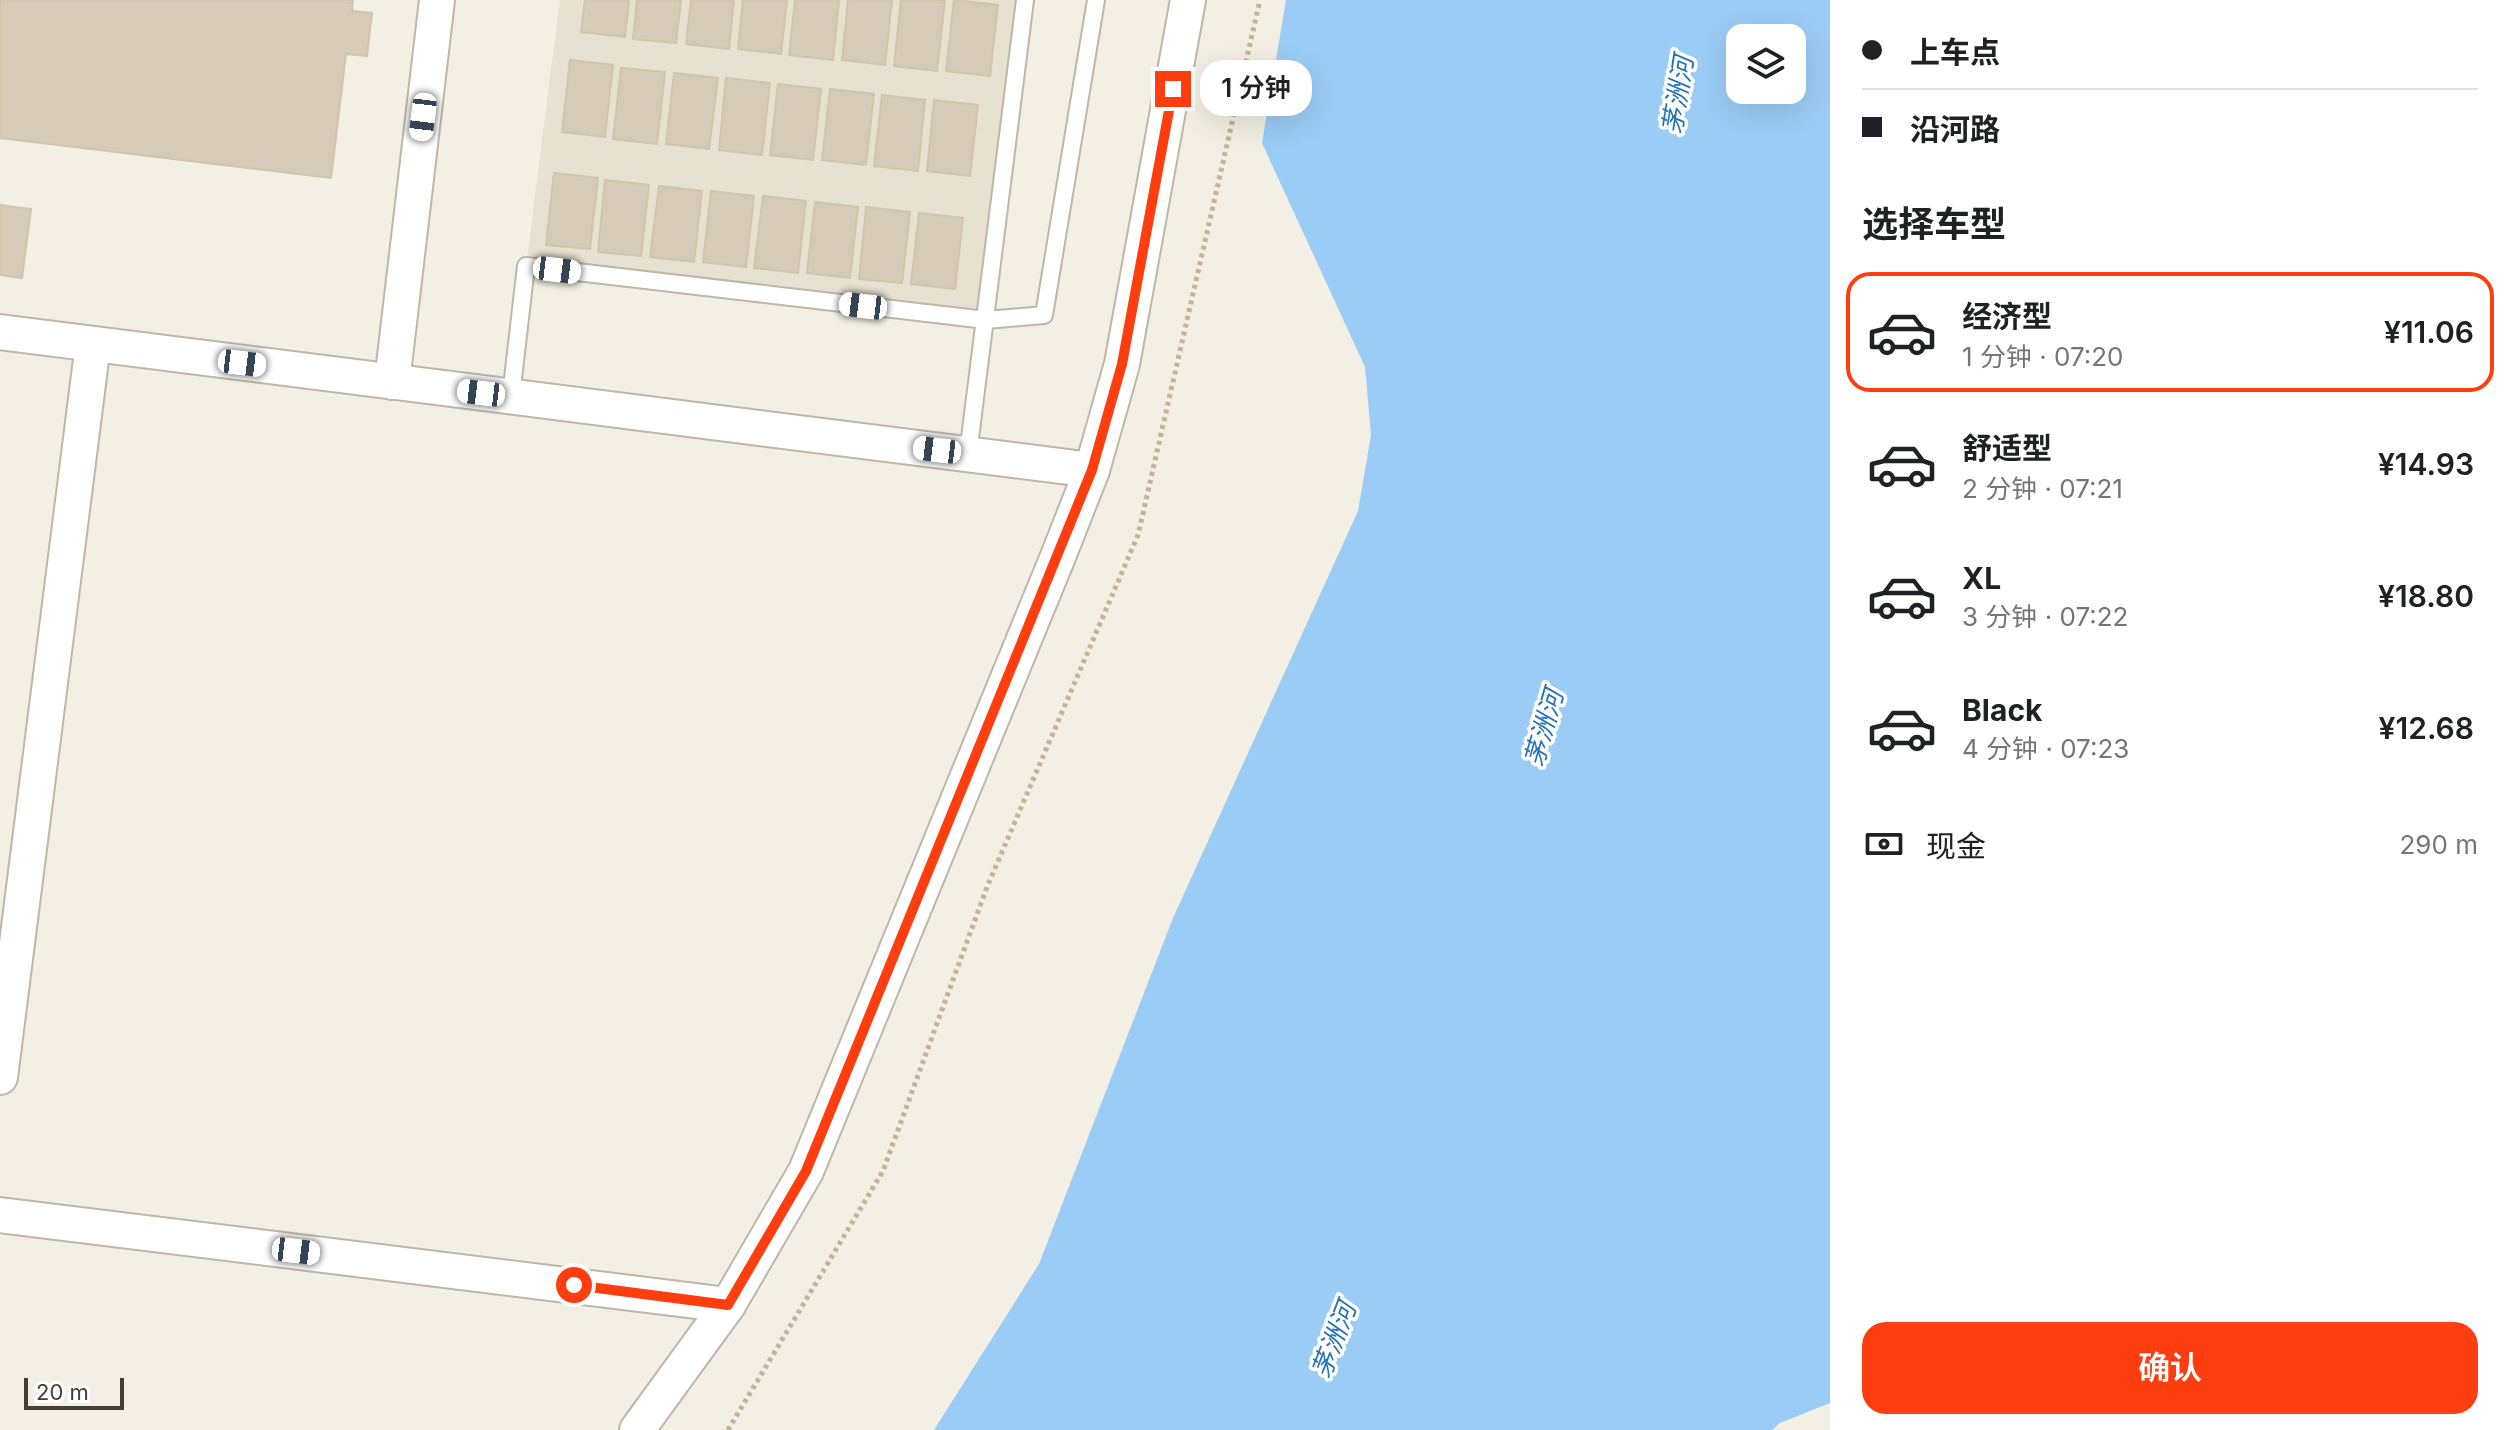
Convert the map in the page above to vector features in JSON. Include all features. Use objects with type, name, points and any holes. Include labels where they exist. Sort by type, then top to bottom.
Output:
[{"type":"street","points":[[392,382],[437,0]]},
{"type":"street","points":[[637,1430],[728,1305],[806,1171],[1092,470],[1122,364],[1188,0]]},
{"type":"street","points":[[0,332],[1092,470]]},
{"type":"street","points":[[0,1077],[93,344]]},
{"type":"street","points":[[0,1215],[728,1305]]},
{"type":"lane","points":[[968,454],[1025,0]]},
{"type":"lane","points":[[511,396],[526,266],[986,320],[1044,315],[1096,0]]},
{"type":"path","points":[[728,1430],[883,1171],[987,887],[1138,535],[1260,0]]},
{"type":"shaded area","points":[[560,0],[1025,0],[986,320],[526,266]]},
{"type":"water","name":"茅洲河","points":[[1286,0],[1830,0],[1830,1403],[1780,1423],[1772,1430],[934,1430],[1039,1264],[1173,918],[1358,511],[1371,435],[1365,367],[1262,143]]},
{"type":"building","points":[[0,0],[353,0],[352,11],[372,13],[367,56],[346,54],[331,178],[0,138]]},
{"type":"building","points":[[585,0],[629,0],[625,37],[581,32]]},
{"type":"building","points":[[637,0],[681,0],[676,43],[633,39]]},
{"type":"building","points":[[691,0],[734,0],[729,49],[686,44]]},
{"type":"building","points":[[743,0],[787,0],[781,54],[738,49]]},
{"type":"building","points":[[795,0],[839,0],[833,60],[789,55]]},
{"type":"building","points":[[848,0],[892,0],[885,65],[842,60]]},
{"type":"building","points":[[901,0],[945,0],[937,71],[894,66]]},
{"type":"building","points":[[954,0],[998,5],[990,76],[946,71]]},
{"type":"building","points":[[570,60],[613,65],[605,137],[562,132]]},
{"type":"building","points":[[621,68],[665,72],[657,144],[613,139]]},
{"type":"building","points":[[674,73],[718,78],[709,149],[666,144]]},
{"type":"building","points":[[726,78],[770,83],[762,155],[719,150]]},
{"type":"building","points":[[778,84],[821,89],[813,160],[770,155]]},
{"type":"building","points":[[830,89],[874,94],[866,165],[822,160]]},
{"type":"building","points":[[882,95],[925,100],[918,171],[874,166]]},
{"type":"building","points":[[934,100],[978,105],[970,176],[927,171]]},
{"type":"building","points":[[554,173],[598,178],[590,249],[546,245]]},
{"type":"building","points":[[605,180],[649,185],[641,256],[598,252]]},
{"type":"building","points":[[659,186],[702,191],[694,262],[650,257]]},
{"type":"building","points":[[711,191],[754,196],[746,267],[703,262]]},
{"type":"building","points":[[763,196],[806,201],[798,273],[754,268]]},
{"type":"building","points":[[815,202],[858,207],[850,278],[807,273]]},
{"type":"building","points":[[0,205],[31,209],[22,278],[0,275]]},
{"type":"building","points":[[866,207],[910,212],[902,283],[859,279]]},
{"type":"building","points":[[919,213],[963,218],[955,289],[911,284]]},
{"type":"route","points":[[574,1285],[728,1305],[806,1171],[1092,470],[1122,364],[1173,89]]}]
